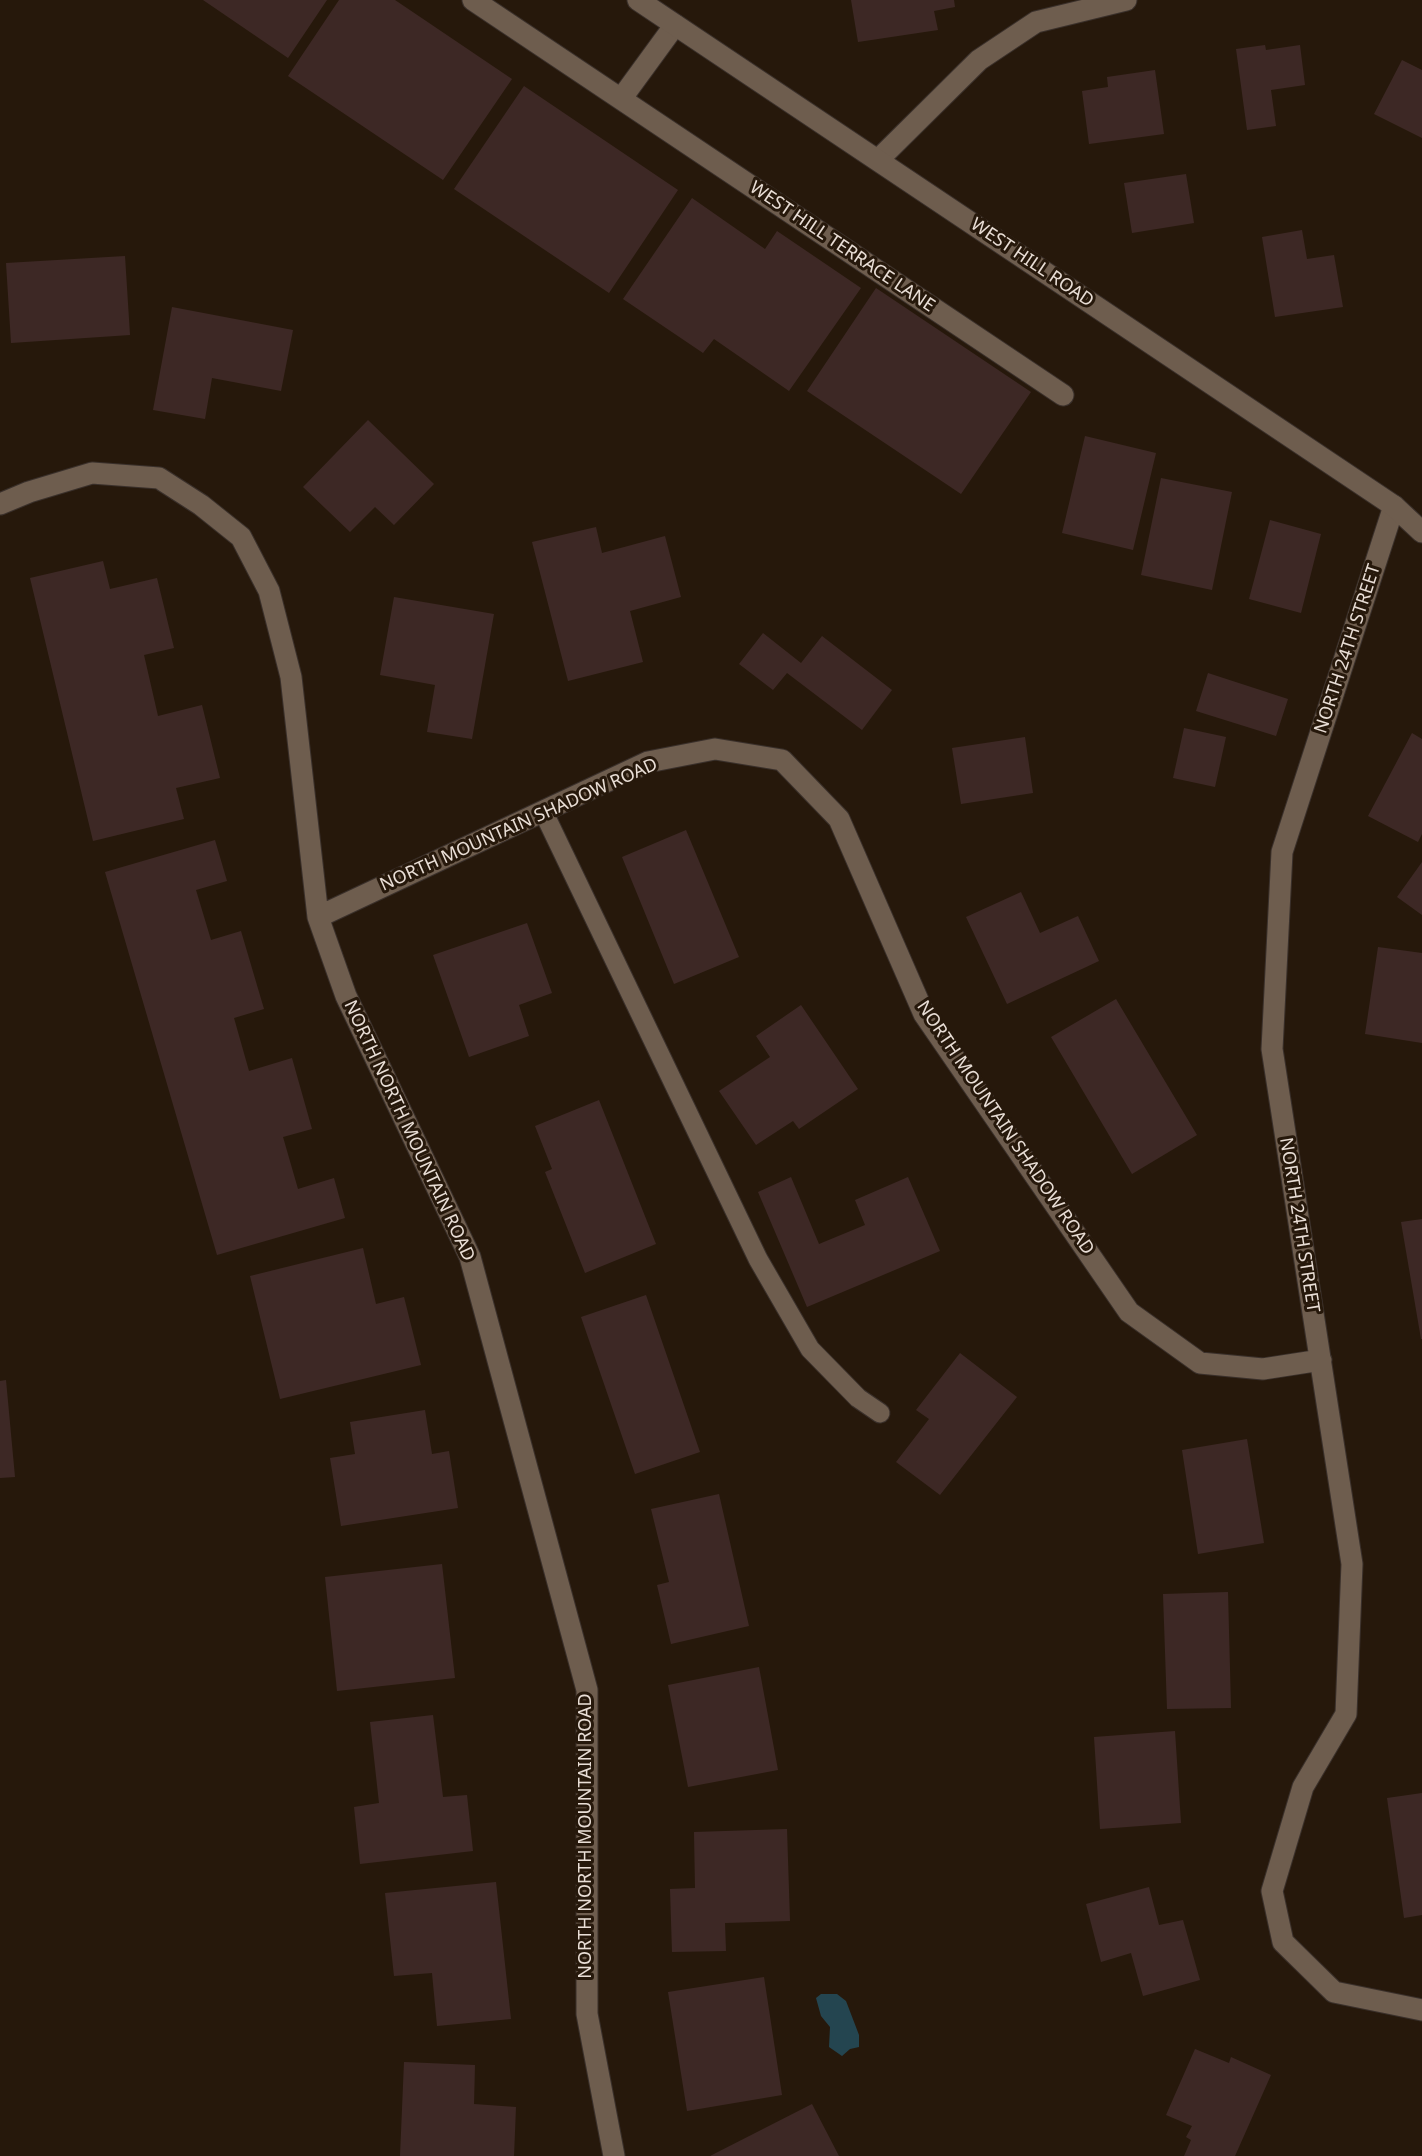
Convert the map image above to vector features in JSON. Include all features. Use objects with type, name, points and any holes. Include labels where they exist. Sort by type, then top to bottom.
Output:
[{"type":"street","name":"WEST HILL TERRACE LANE","points":[[473,0],[1063,395]]},
{"type":"street","name":"WEST HILL ROAD","points":[[638,0],[1394,506],[1422,532]]},
{"type":"street","points":[[878,160],[979,61],[1036,22],[1126,0]]},
{"type":"street","points":[[621,99],[675,25]]},
{"type":"street","name":"NORTH NORTH MOUNTAIN ROAD","points":[[0,504],[29,492],[92,473],[159,478],[201,505],[241,537],[270,591],[291,677],[318,917],[346,996],[470,1257],[587,1690],[587,2014],[614,2156]]},
{"type":"street","name":"NORTH 24TH STREET","points":[[1394,506],[1282,852],[1272,1049],[1352,1564],[1346,1714],[1303,1787],[1272,1891],[1283,1942],[1334,1992],[1422,2010]]},
{"type":"street","name":"NORTH MOUNTAIN SHADOW ROAD","points":[[318,917],[648,762],[715,750],[782,760],[839,819],[923,1014],[1129,1312],[1200,1363],[1263,1369],[1321,1360]]},
{"type":"lane","points":[[543,811],[758,1259],[810,1349],[858,1398],[880,1413]]},
{"type":"water","points":[[821,1994],[837,1994],[846,2001],[859,2035],[859,2047],[850,2049],[842,2056],[829,2047],[830,2027],[821,2016],[816,1998]]},
{"type":"building","points":[[203,0],[327,0],[288,58]]},
{"type":"building","points":[[339,0],[395,0],[512,79],[443,180],[288,76]]},
{"type":"building","points":[[851,0],[954,0],[955,7],[934,11],[938,30],[858,42]]},
{"type":"building","points":[[1265,45],[1266,50],[1300,45],[1305,85],[1271,90],[1276,126],[1247,130],[1236,49]]},
{"type":"building","points":[[1402,60],[1422,70],[1422,138],[1374,114]]},
{"type":"building","points":[[1155,70],[1164,134],[1089,144],[1082,91],[1108,87],[1107,77]]},
{"type":"building","points":[[524,86],[678,190],[609,293],[454,189]]},
{"type":"building","points":[[1186,174],[1194,223],[1132,233],[1124,183]]},
{"type":"building","points":[[692,198],[765,249],[777,231],[861,288],[789,391],[714,339],[703,353],[623,299]]},
{"type":"building","points":[[1302,230],[1307,259],[1334,255],[1343,307],[1275,317],[1262,237]]},
{"type":"building","points":[[125,256],[130,335],[11,343],[6,263]]},
{"type":"building","points":[[876,288],[1031,392],[961,494],[807,391]]},
{"type":"building","points":[[172,307],[293,330],[281,391],[212,378],[205,419],[153,410]]},
{"type":"building","points":[[368,420],[434,484],[394,525],[375,507],[350,532],[303,487]]},
{"type":"building","points":[[1085,436],[1156,453],[1133,550],[1062,533]]},
{"type":"building","points":[[1161,478],[1232,492],[1212,590],[1141,575]]},
{"type":"building","points":[[1270,520],[1321,534],[1301,613],[1249,599]]},
{"type":"building","points":[[596,527],[602,553],[665,536],[681,597],[630,611],[643,662],[568,681],[532,542]]},
{"type":"building","points":[[103,561],[110,589],[157,578],[174,648],[144,655],[158,716],[202,705],[220,778],[176,788],[184,819],[93,841],[30,578]]},
{"type":"building","points":[[394,597],[494,614],[472,739],[427,732],[435,685],[380,675]]},
{"type":"building","points":[[763,633],[801,663],[822,636],[892,690],[862,730],[787,673],[773,690],[739,664]]},
{"type":"building","points":[[1208,673],[1288,699],[1276,736],[1196,711]]},
{"type":"building","points":[[1184,728],[1226,737],[1215,787],[1173,778]]},
{"type":"building","points":[[1412,733],[1422,739],[1422,834],[1418,842],[1368,816]]},
{"type":"building","points":[[1025,737],[1033,793],[961,804],[952,748]]},
{"type":"building","points":[[686,830],[739,957],[674,984],[622,857]]},
{"type":"building","points":[[215,840],[227,881],[196,890],[211,940],[241,931],[264,1009],[234,1018],[249,1071],[292,1058],[312,1129],[283,1137],[298,1189],[334,1178],[345,1218],[217,1255],[105,872]]},
{"type":"building","points":[[1422,862],[1422,915],[1397,897]]},
{"type":"building","points":[[1021,892],[1040,933],[1078,916],[1099,961],[1007,1004],[966,917]]},
{"type":"building","points":[[527,923],[552,993],[519,1005],[529,1036],[469,1057],[433,955]]},
{"type":"building","points":[[1378,947],[1422,953],[1422,1043],[1365,1034]]},
{"type":"building","points":[[1116,999],[1197,1135],[1132,1174],[1051,1037]]},
{"type":"building","points":[[801,1005],[858,1089],[799,1129],[793,1121],[756,1145],[719,1091],[770,1057],[756,1036]]},
{"type":"building","points":[[599,1100],[656,1244],[585,1273],[545,1172],[552,1169],[535,1126]]},
{"type":"building","points":[[791,1177],[819,1244],[865,1225],[855,1200],[908,1177],[940,1251],[807,1307],[758,1192]]},
{"type":"building","points":[[1422,1219],[1422,1339],[1421,1339],[1401,1222]]},
{"type":"building","points":[[363,1248],[376,1304],[404,1297],[421,1365],[280,1399],[250,1276]]},
{"type":"building","points":[[646,1295],[700,1452],[635,1474],[581,1317]]},
{"type":"building","points":[[960,1353],[1017,1397],[940,1495],[896,1462],[929,1419],[916,1410]]},
{"type":"building","points":[[6,1380],[15,1477],[0,1478],[0,1381]]},
{"type":"building","points":[[425,1410],[432,1454],[449,1451],[458,1508],[341,1526],[330,1458],[355,1454],[350,1422]]},
{"type":"building","points":[[1247,1439],[1264,1543],[1198,1554],[1182,1450]]},
{"type":"building","points":[[719,1494],[749,1626],[671,1644],[657,1585],[669,1582],[651,1509]]},
{"type":"building","points":[[442,1564],[455,1678],[337,1691],[325,1577]]},
{"type":"building","points":[[1228,1592],[1231,1708],[1167,1709],[1163,1594]]},
{"type":"building","points":[[759,1667],[778,1770],[688,1787],[668,1685]]},
{"type":"building","points":[[433,1715],[443,1797],[467,1795],[473,1851],[360,1864],[354,1807],[379,1803],[370,1722]]},
{"type":"building","points":[[1175,1731],[1181,1823],[1100,1829],[1094,1737]]},
{"type":"building","points":[[1422,1793],[1422,1915],[1404,1918],[1387,1798]]},
{"type":"building","points":[[787,1829],[790,1921],[725,1923],[726,1951],[672,1952],[670,1889],[695,1888],[694,1832]]},
{"type":"building","points":[[496,1882],[511,2019],[437,2026],[432,1973],[394,1976],[385,1893]]},
{"type":"building","points":[[1149,1887],[1159,1925],[1183,1920],[1200,1980],[1143,1996],[1131,1953],[1101,1962],[1086,1904]]},
{"type":"building","points":[[764,1977],[782,2095],[687,2111],[668,1992]]},
{"type":"building","points":[[1195,2049],[1229,2063],[1231,2057],[1271,2075],[1235,2156],[1184,2156],[1191,2140],[1186,2137],[1192,2126],[1166,2115]]},
{"type":"building","points":[[404,2062],[475,2065],[474,2104],[516,2107],[514,2156],[400,2156]]},
{"type":"building","points":[[812,2104],[839,2156],[710,2156]]}]
